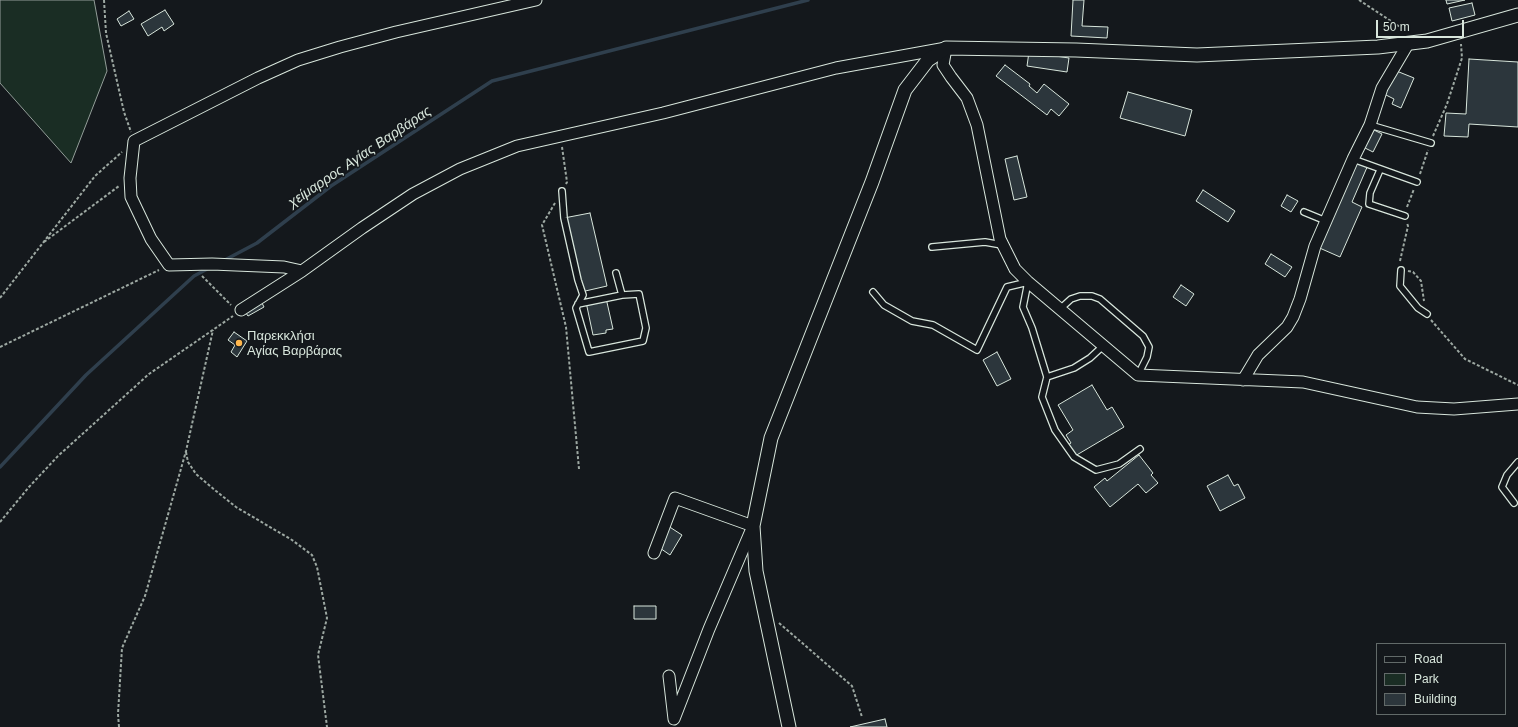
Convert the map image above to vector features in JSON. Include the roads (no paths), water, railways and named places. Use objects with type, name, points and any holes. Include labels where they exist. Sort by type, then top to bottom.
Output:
[{"type":"street","points":[[302,271],[284,267],[212,264],[169,266],[151,239],[131,197],[130,178],[134,141],[258,78],[298,60],[396,32],[536,0]]},
{"type":"street","points":[[241,310],[302,271],[413,194],[460,169],[517,146],[663,113],[836,68],[946,48],[1076,50],[1197,55],[1378,47],[1427,41],[1461,30],[1518,15]]},
{"type":"street","points":[[1243,380],[1258,355],[1287,326],[1293,317],[1300,299],[1315,246],[1353,159],[1370,125],[1382,88],[1412,44]]},
{"type":"street","points":[[946,48],[943,65],[967,98],[978,125],[1000,240],[1015,270],[1138,375],[1302,382],[1417,407],[1454,409],[1518,404]]},
{"type":"street","points":[[669,676],[674,719],[709,629],[753,526],[771,438],[869,190],[905,90],[928,60],[946,48]]},
{"type":"street","points":[[654,553],[675,498],[753,526]]},
{"type":"street","points":[[753,526],[756,571],[789,727]]},
{"type":"lane","points":[[1370,125],[1431,143]]},
{"type":"lane","points":[[1353,159],[1380,170],[1417,182]]},
{"type":"lane","points":[[1380,170],[1370,193],[1369,204],[1405,216]]},
{"type":"lane","points":[[562,191],[564,218],[582,295],[576,308],[588,352],[643,341],[646,328],[638,294],[622,295],[578,304]]},
{"type":"lane","points":[[1304,212],[1326,221]]},
{"type":"lane","points":[[932,247],[985,242],[1003,245]]},
{"type":"lane","points":[[1401,270],[1400,286],[1414,304],[1426,314]]},
{"type":"lane","points":[[616,273],[622,295]]},
{"type":"lane","points":[[874,292],[884,305],[912,321],[933,325],[977,350],[1007,287],[1028,282],[1023,307],[1032,328],[1047,377],[1042,397],[1055,430],[1074,457],[1096,470],[1119,464],[1140,449]]},
{"type":"lane","points":[[1060,309],[1071,299],[1080,296],[1100,298],[1143,336],[1148,347],[1147,357],[1138,375]]},
{"type":"lane","points":[[1047,377],[1074,368],[1090,358],[1103,346]]},
{"type":"lane","points":[[1514,503],[1502,487],[1507,475],[1518,462]]},
{"type":"waterway","name":"χείμαρρος Αγίας Βαρβάρας","points":[[223,261],[257,243],[331,186],[492,81],[808,0]]},
{"type":"waterway","name":"χείμαρρος Αγίας Βαρβάρας","points":[[0,467],[86,375],[194,276],[209,268]]},
{"type":"place","name":"Παρεκκλήσι Αγίας Βαρβάρας","points":[[239,343]]}]
